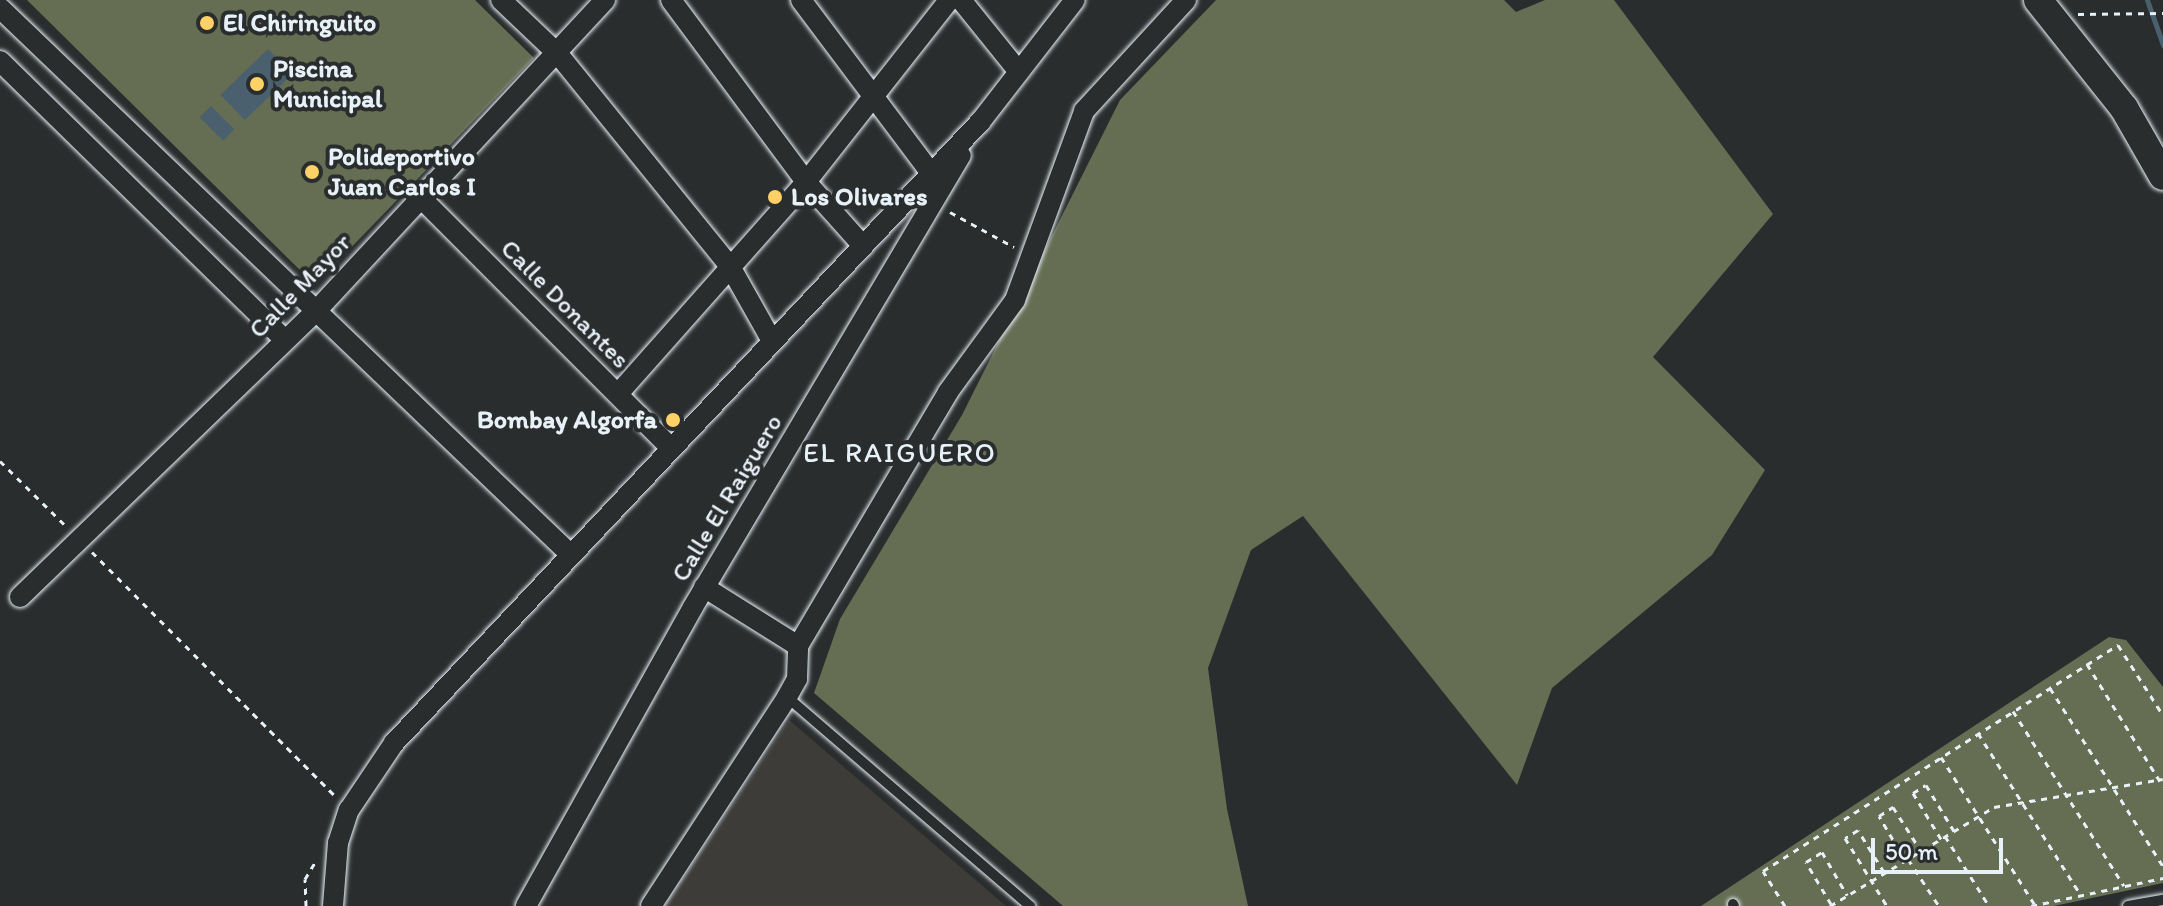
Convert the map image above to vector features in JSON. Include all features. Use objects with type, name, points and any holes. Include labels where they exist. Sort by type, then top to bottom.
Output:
[{"type":"main road","points":[[2044,8],[2124,108],[2163,176]]},
{"type":"street","points":[[501,0],[558,54],[731,268],[772,341]]},
{"type":"street","name":"Calle Mayor","points":[[20,597],[316,311],[605,0]]},
{"type":"street","points":[[671,0],[806,182],[863,246]]},
{"type":"street","points":[[801,0],[931,173]]},
{"type":"street","points":[[618,394],[806,182],[875,99],[949,0]]},
{"type":"street","points":[[961,0],[1019,72]]},
{"type":"street","points":[[333,906],[338,843],[349,810],[394,743],[981,121],[1075,0]]},
{"type":"street","points":[[651,906],[787,697],[797,679],[798,646],[948,392],[1015,300],[1084,111],[1186,0]]},
{"type":"street","points":[[0,8],[570,554]]},
{"type":"street","points":[[0,61],[285,340]]},
{"type":"street","name":"Calle El Raiguero","points":[[526,906],[704,587],[981,121]]},
{"type":"street","name":"Calle Donantes","points":[[421,198],[671,448]]},
{"type":"street","points":[[704,587],[798,646]]},
{"type":"lane","points":[[787,697],[1030,906]]},
{"type":"lane","points":[[2128,906],[2163,900]]},
{"type":"path","points":[[2044,8],[2162,13]]},
{"type":"path","points":[[933,202],[1030,256]]},
{"type":"path","points":[[0,461],[349,810]]},
{"type":"path","points":[[1785,906],[1763,871],[2118,645],[2163,715]]},
{"type":"path","points":[[2087,664],[2163,786]]},
{"type":"path","points":[[2050,688],[2163,866]]},
{"type":"path","points":[[2013,711],[2124,886]]},
{"type":"path","points":[[1978,733],[2081,895]]},
{"type":"path","points":[[1941,757],[2033,906],[2163,878]]},
{"type":"path","points":[[1847,895],[1822,852],[1806,862],[1834,905],[1994,807],[2161,779]]},
{"type":"path","points":[[1954,831],[1926,785],[1913,793],[1989,906]]},
{"type":"path","points":[[1921,851],[1893,807],[1879,816],[1939,906]]},
{"type":"path","points":[[1884,873],[1858,830],[1845,838],[1887,906]]},
{"type":"path","points":[[306,906],[305,879],[323,850]]},
{"type":"shaded area","points":[[789,720],[1006,906],[665,906]]},
{"type":"green space","name":"Polideportivo Juan Carlos I","points":[[27,0],[475,0],[534,58],[315,285]]},
{"type":"green space","points":[[1216,0],[1504,0],[1516,12],[1545,0],[1614,0],[1773,214],[1653,357],[1765,470],[1712,555],[1552,688],[1517,785],[1303,516],[1251,550],[1208,668],[1227,809],[1248,906],[1063,906],[814,693],[840,619],[962,415],[1120,100]]},
{"type":"green space","points":[[2109,637],[2126,640],[2163,687],[2163,883],[2054,906],[1701,906]]},
{"type":"water","name":"Piscina Municipal","points":[[268,49],[292,74],[245,120],[221,95]]},
{"type":"water","points":[[211,106],[234,129],[223,141],[200,117]]},
{"type":"waterway","points":[[2147,0],[2163,45]]},
{"type":"place","name":"El Chiringuito","points":[[207,23]]},
{"type":"place","name":"Piscina Municipal","points":[[257,84]]},
{"type":"place","name":"Polideportivo Juan Carlos I","points":[[312,172]]},
{"type":"place","name":"Los Olivares","points":[[775,197]]},
{"type":"place","name":"Bombay Algorfa","points":[[673,420]]},
{"type":"district","name":"EL RAIGUERO","points":[[900,452]]}]
